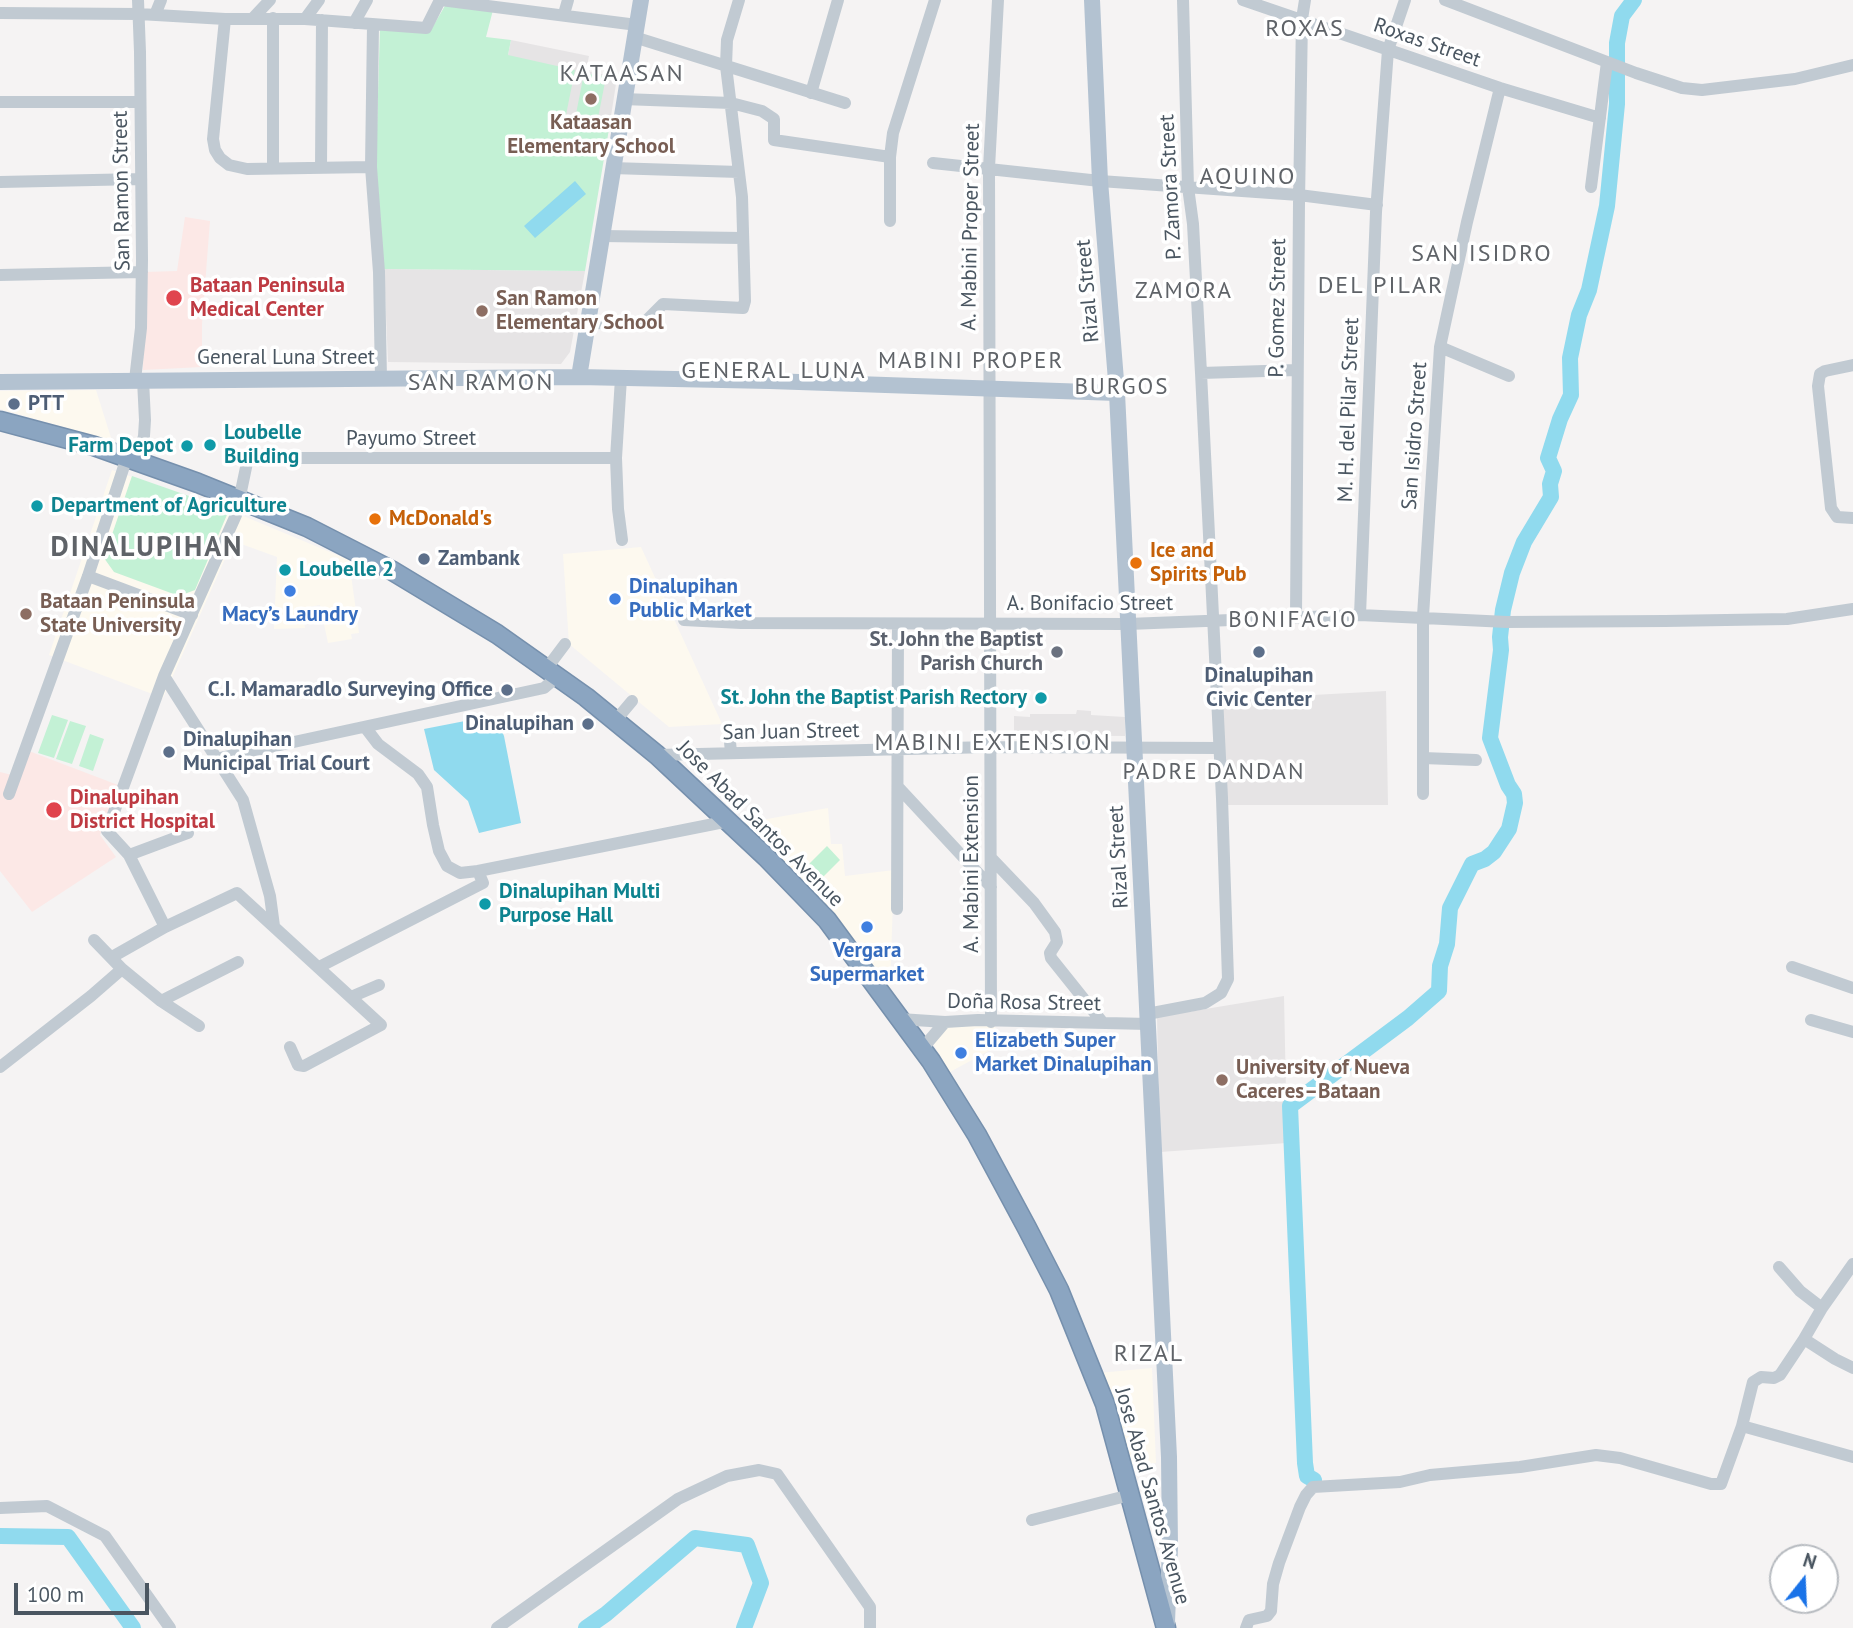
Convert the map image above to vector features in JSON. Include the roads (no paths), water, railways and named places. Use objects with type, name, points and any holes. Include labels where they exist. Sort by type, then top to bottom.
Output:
[{"type":"highway","name":"Jose Abad Santos Avenue","points":[[0,421],[132,459],[241,499],[307,527],[391,570],[497,634],[616,720],[729,821],[827,920],[922,1049],[977,1135],[1059,1290],[1105,1404],[1166,1628]]},
{"type":"main road","points":[[579,377],[640,0]]},
{"type":"main road","name":"Rizal Street","points":[[1092,0],[1100,181],[1117,393],[1170,1494],[1166,1628]]},
{"type":"main road","name":"General Luna Street","points":[[0,382],[579,377],[989,387],[1117,393]]},
{"type":"street","points":[[31,14],[33,0]]},
{"type":"street","name":"San Ramon Street","points":[[9,794],[145,428],[139,380],[142,272],[138,0]]},
{"type":"street","points":[[155,15],[161,0]]},
{"type":"street","points":[[253,18],[270,0]]},
{"type":"street","points":[[305,19],[319,0]]},
{"type":"street","points":[[354,23],[367,0]]},
{"type":"street","points":[[0,13],[305,19],[426,28],[441,0],[564,14],[635,31],[726,66],[845,103]]},
{"type":"street","points":[[564,14],[568,0]]},
{"type":"street","points":[[588,323],[643,324],[663,304],[743,307],[739,172],[726,66],[727,40],[739,0]]},
{"type":"street","points":[[811,93],[838,0]]},
{"type":"street","points":[[890,221],[890,157],[894,132],[935,0]]},
{"type":"street","name":"A. Mabini Proper Street","points":[[989,623],[989,168],[998,0]]},
{"type":"street","name":"P. Zamora Street","points":[[1183,0],[1188,187],[1193,224],[1219,748]]},
{"type":"street","name":"Roxas Street","points":[[1243,0],[1500,88],[1600,118]]},
{"type":"street","name":"P. Gomez Street","points":[[1296,617],[1299,195],[1302,19],[1305,0]]},
{"type":"street","name":"M. H. del Pilar Street","points":[[1360,615],[1377,205],[1388,50],[1405,0]]},
{"type":"street","points":[[1444,0],[1682,88],[1702,90],[1795,79],[1853,65]]},
{"type":"street","points":[[273,18],[273,168]]},
{"type":"street","points":[[225,19],[213,139],[219,158],[247,169],[371,167]]},
{"type":"street","points":[[321,168],[322,20]]},
{"type":"street","points":[[373,25],[371,167],[379,272],[381,379]]},
{"type":"street","points":[[1591,187],[1609,63]]},
{"type":"street","name":"San Isidro Street","points":[[1423,794],[1423,617],[1440,347],[1500,88]]},
{"type":"street","points":[[623,99],[732,103],[762,111],[774,119],[774,139],[890,157]]},
{"type":"street","points":[[0,102],[140,102]]},
{"type":"street","points":[[933,163],[1100,181],[1299,195],[1377,205]]},
{"type":"street","points":[[612,168],[739,172]]},
{"type":"street","points":[[0,182],[140,179]]},
{"type":"street","points":[[602,236],[742,238]]},
{"type":"street","points":[[0,275],[142,272]]},
{"type":"street","points":[[1440,347],[1509,376]]},
{"type":"street","points":[[1853,365],[1820,374],[1818,386],[1831,508],[1836,517],[1853,518]]},
{"type":"street","points":[[1201,373],[1297,370]]},
{"type":"street","points":[[621,378],[616,458],[622,540]]},
{"type":"street","name":"Payumo Street","points":[[241,499],[248,458],[616,458]]},
{"type":"street","points":[[165,927],[129,855],[107,831],[164,676],[241,499]]},
{"type":"street","points":[[88,576],[192,615]]},
{"type":"street","name":"A. Bonifacio Street","points":[[684,620],[1128,624],[1360,615],[1502,622],[1787,619],[1853,609]]},
{"type":"street","name":"A. Mabini Extension","points":[[989,623],[991,1021]]},
{"type":"street","points":[[897,909],[898,624]]},
{"type":"street","points":[[215,759],[544,688],[565,644]]},
{"type":"street","points":[[164,676],[243,800],[270,896],[274,926]]},
{"type":"street","points":[[616,720],[632,701]]},
{"type":"street","points":[[365,727],[377,744],[418,774],[428,788],[439,851],[447,866],[460,873],[729,821]]},
{"type":"street","points":[[729,730],[731,753]]},
{"type":"street","name":"San Juan Street","points":[[657,755],[991,747],[1219,748]]},
{"type":"street","name":"Doña Rosa Street","points":[[900,1019],[945,1022],[1103,1023],[1147,1019],[1205,1003],[1221,993],[1228,979],[1219,748]]},
{"type":"street","points":[[1423,758],[1476,760]]},
{"type":"street","points":[[899,788],[990,887]]},
{"type":"street","points":[[129,855],[188,833]]},
{"type":"street","points":[[991,858],[1034,903],[1055,932],[1058,942],[1050,953],[1051,958],[1103,1023]]},
{"type":"street","points":[[319,967],[483,883],[478,871]]},
{"type":"street","points":[[112,957],[165,927],[237,893],[380,1025],[302,1067],[298,1065],[289,1047]]},
{"type":"street","points":[[94,940],[122,969],[161,1001],[199,1026]]},
{"type":"street","points":[[161,1001],[237,962]]},
{"type":"street","points":[[1792,967],[1853,988]]},
{"type":"street","points":[[0,1068],[122,969]]},
{"type":"street","points":[[351,997],[379,985]]},
{"type":"street","points":[[1811,1020],[1853,1032]]},
{"type":"street","points":[[922,1049],[945,1022]]},
{"type":"street","points":[[1246,1628],[1249,1620],[1266,1616],[1271,1611],[1273,1584],[1279,1563],[1300,1507],[1313,1487],[1401,1482],[1430,1475],[1520,1467],[1597,1455],[1620,1458],[1717,1485],[1723,1482],[1754,1382],[1761,1377],[1780,1376],[1853,1264]]},
{"type":"street","points":[[1779,1267],[1800,1290],[1822,1308]]},
{"type":"street","points":[[1804,1339],[1853,1367]]},
{"type":"street","points":[[1742,1426],[1853,1457]]},
{"type":"street","points":[[497,1628],[678,1499],[727,1476],[759,1470],[777,1474],[870,1607],[870,1628]]},
{"type":"street","points":[[1032,1520],[1130,1494]]},
{"type":"street","points":[[0,1508],[47,1506],[105,1536],[170,1628]]},
{"type":"water","points":[[575,181],[586,194],[535,238],[524,226]]},
{"type":"water","points":[[497,720],[504,736],[521,823],[479,833],[468,801],[434,770],[424,729],[465,721]]},
{"type":"waterway","points":[[1314,1480],[1307,1476],[1305,1463],[1290,1106],[1408,1018],[1439,991],[1440,966],[1447,944],[1450,908],[1472,864],[1494,852],[1509,829],[1515,803],[1514,794],[1490,738],[1503,610],[1512,573],[1524,542],[1551,497],[1550,484],[1554,471],[1548,458],[1560,419],[1571,395],[1570,358],[1579,315],[1589,290],[1607,206],[1617,104],[1617,43],[1622,16],[1634,0]]},
{"type":"waterway","points":[[0,1536],[68,1537],[133,1628]]},
{"type":"waterway","points":[[586,1628],[695,1538],[747,1545],[761,1583],[744,1628]]},
{"type":"place","name":"Kataasan Elementary School","points":[[591,99]]},
{"type":"place","name":"Bataan Peninsula Medical Center","points":[[174,298]]},
{"type":"place","name":"San Ramon Elementary School","points":[[482,311]]},
{"type":"place","name":"PTT","points":[[14,404]]},
{"type":"place","name":"Loubelle Building","points":[[210,445]]},
{"type":"place","name":"Farm Depot","points":[[187,446]]},
{"type":"place","name":"Department of Agriculture","points":[[37,506]]},
{"type":"place","name":"McDonald's","points":[[375,519]]},
{"type":"place","name":"Zambank","points":[[424,559]]},
{"type":"place","name":"Ice and Spirits Pub","points":[[1136,563]]},
{"type":"place","name":"Loubelle 2","points":[[285,570]]},
{"type":"place","name":"Macy’s Laundry","points":[[290,591]]},
{"type":"place","name":"Dinalupihan Public Market","points":[[615,599]]},
{"type":"place","name":"Bataan Peninsula State University","points":[[26,614]]},
{"type":"place","name":"St. John the Baptist Parish Church","points":[[1057,652]]},
{"type":"place","name":"Dinalupihan Civic Center","points":[[1259,652]]},
{"type":"place","name":"C.I. Mamaradlo Surveying Office","points":[[507,690]]},
{"type":"place","name":"St. John the Baptist Parish Rectory","points":[[1041,698]]},
{"type":"place","name":"Dinalupihan","points":[[588,724]]},
{"type":"place","name":"Dinalupihan Municipal Trial Court","points":[[169,752]]},
{"type":"place","name":"Dinalupihan District Hospital","points":[[54,810]]},
{"type":"place","name":"Dinalupihan Multi Purpose Hall","points":[[485,904]]},
{"type":"place","name":"Vergara Supermarket","points":[[867,927]]},
{"type":"place","name":"Elizabeth Super Market Dinalupihan","points":[[961,1053]]},
{"type":"place","name":"University of Nueva Caceres–Bataan","points":[[1222,1080]]},
{"type":"district","name":"ROXAS","points":[[1305,29]]},
{"type":"district","name":"KATAASAN","points":[[622,74]]},
{"type":"district","name":"AQUINO","points":[[1248,177]]},
{"type":"district","name":"SAN ISIDRO","points":[[1482,254]]},
{"type":"district","name":"DEL PILAR","points":[[1381,286]]},
{"type":"district","name":"ZAMORA","points":[[1184,291]]},
{"type":"district","name":"MABINI PROPER","points":[[971,361]]},
{"type":"district","name":"GENERAL LUNA","points":[[774,371]]},
{"type":"district","name":"SAN RAMON","points":[[481,383]]},
{"type":"district","name":"BURGOS","points":[[1122,387]]},
{"type":"district","name":"DINALUPIHAN","points":[[147,548]]},
{"type":"district","name":"BONIFACIO","points":[[1293,620]]},
{"type":"district","name":"MABINI EXTENSION","points":[[993,743]]},
{"type":"district","name":"PADRE DANDAN","points":[[1214,772]]},
{"type":"district","name":"RIZAL","points":[[1149,1354]]}]
